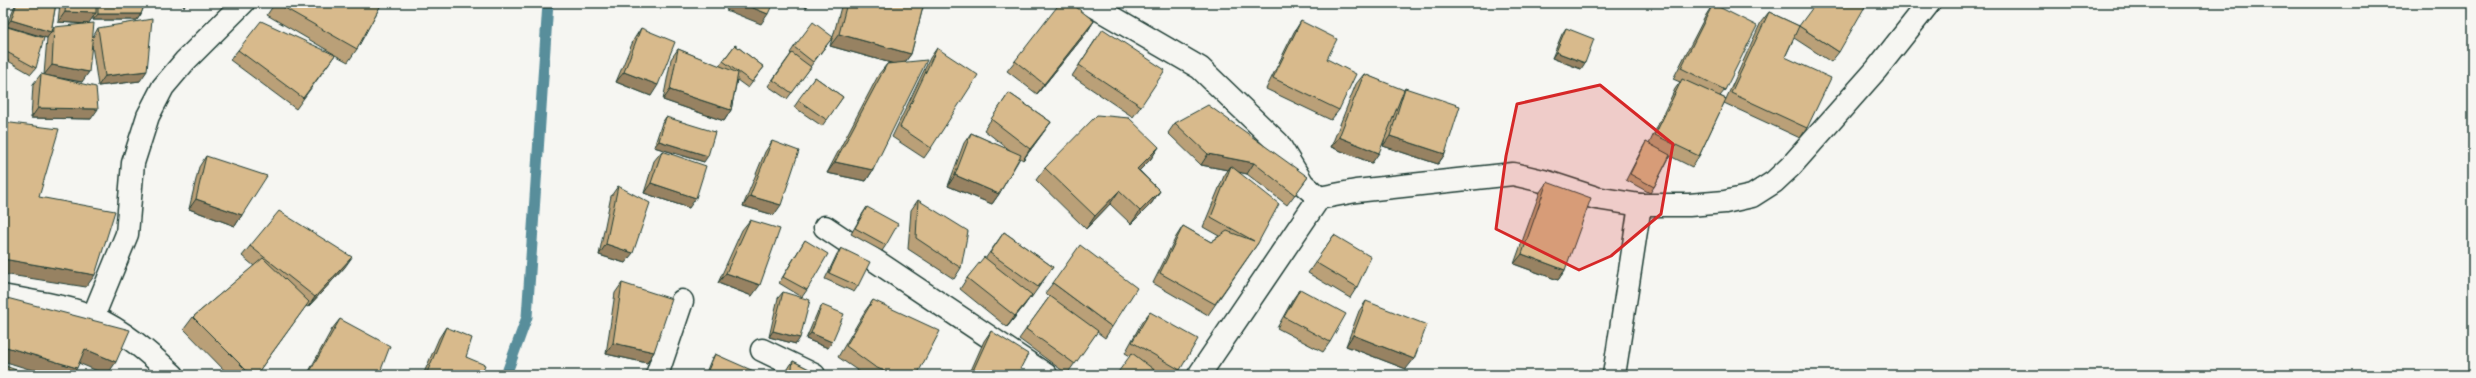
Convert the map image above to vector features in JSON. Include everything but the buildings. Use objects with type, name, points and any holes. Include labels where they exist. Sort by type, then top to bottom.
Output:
[{"type":"street","points":[[93,317],[127,234],[133,163],[148,116],[163,87],[185,61],[243,3]]},
{"type":"street","points":[[1088,3],[1200,68],[1278,143],[1303,184],[1319,198]]},
{"type":"street","points":[[1199,375],[1319,198],[1356,191],[1513,174],[1596,198],[1640,205],[1689,205],[1725,202],[1752,196],[1774,182],[1876,70],[1929,3]]},
{"type":"street","points":[[1614,375],[1640,205]]},
{"type":"street","points":[[825,226],[1046,375]]},
{"type":"street","points":[[3,296],[93,317],[124,334],[173,375]]},
{"type":"street","points":[[657,375],[682,301]]},
{"type":"street","points":[[762,350],[814,375]]},
{"type":"highlighted area","points":[[1600,85],[1673,144],[1661,214],[1611,256],[1579,270],[1496,229],[1506,156],[1517,104]]},
{"type":"waterway","points":[[506,375],[527,317],[548,3]]}]
